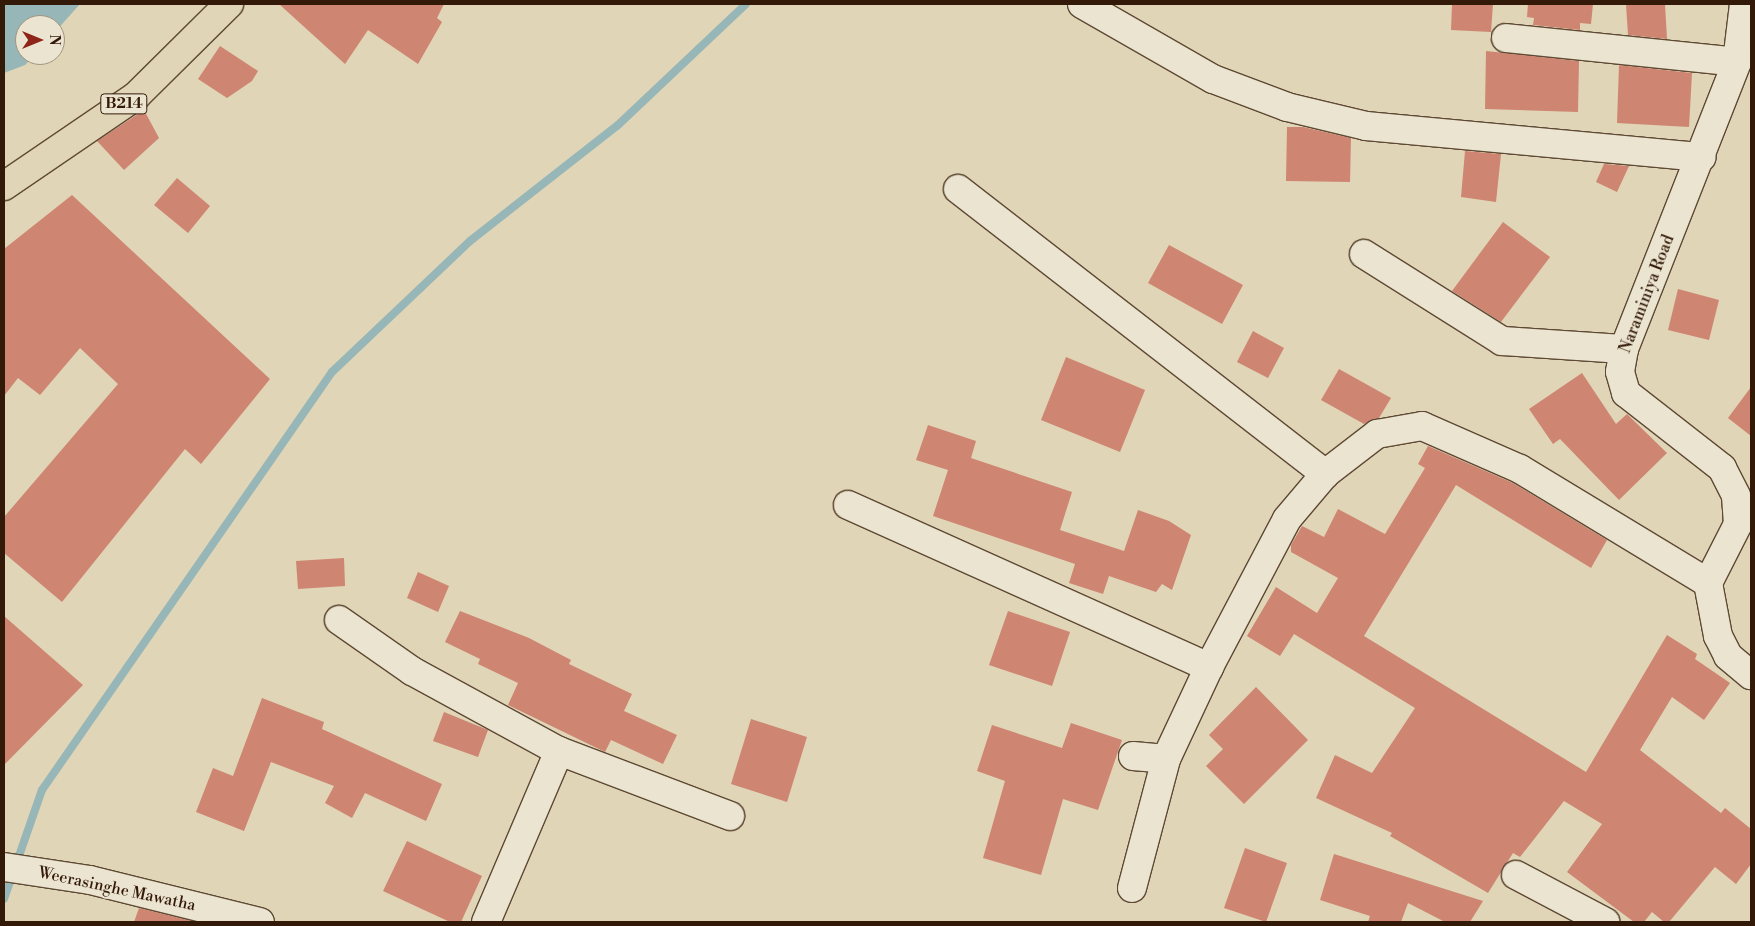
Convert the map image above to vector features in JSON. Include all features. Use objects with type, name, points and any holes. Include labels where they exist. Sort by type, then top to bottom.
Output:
[{"type":"main road","name":"B214","points":[[4,186],[136,96],[224,7]]},
{"type":"street","points":[[1082,4],[1213,80],[1287,107],[1366,126],[1702,157]]},
{"type":"street","name":"Naraminiya Road","points":[[1708,583],[1738,524],[1736,496],[1722,468],[1626,393],[1620,372],[1624,349],[1702,157],[1738,62],[1744,4]]},
{"type":"street","points":[[1506,38],[1738,62]]},
{"type":"street","points":[[958,189],[1325,474]]},
{"type":"street","points":[[1364,254],[1502,341],[1624,349]]},
{"type":"street","points":[[1132,888],[1166,760],[1209,667],[1287,519],[1325,474],[1377,434],[1422,426],[1520,469],[1708,583],[1718,636],[1728,656],[1751,675]]},
{"type":"street","points":[[848,505],[1209,667]]},
{"type":"street","points":[[339,620],[412,671],[559,751],[730,816]]},
{"type":"street","points":[[486,922],[559,751]]},
{"type":"street","points":[[1133,756],[1166,760]]},
{"type":"street","name":"Weerasinghe Mawatha","points":[[4,867],[90,880],[260,922]]},
{"type":"street","points":[[1516,875],[1605,922]]},
{"type":"water","points":[[4,4],[80,4],[65,21],[65,15],[15,15],[15,65],[25,65],[4,73]]},
{"type":"building","points":[[279,4],[444,4],[437,18],[442,22],[418,64],[368,30],[345,64]]},
{"type":"building","points":[[1452,4],[1493,4],[1491,32],[1451,30]]},
{"type":"building","points":[[1528,4],[1593,4],[1591,24],[1580,23],[1580,30],[1533,25],[1534,18],[1527,17]]},
{"type":"building","points":[[1626,4],[1665,4],[1667,39],[1628,35]]},
{"type":"building","points":[[220,46],[258,71],[252,81],[227,98],[198,79]]},
{"type":"building","points":[[1486,51],[1579,61],[1578,112],[1485,109]]},
{"type":"building","points":[[1619,65],[1692,73],[1689,127],[1617,123]]},
{"type":"building","points":[[144,110],[159,138],[124,170],[97,141]]},
{"type":"building","points":[[1287,127],[1303,127],[1351,138],[1350,182],[1286,181]]},
{"type":"building","points":[[1465,151],[1501,154],[1496,202],[1461,197]]},
{"type":"building","points":[[1604,164],[1629,166],[1617,192],[1596,182]]},
{"type":"building","points":[[177,178],[210,206],[188,233],[154,205]]},
{"type":"building","points":[[72,195],[270,379],[201,464],[185,449],[62,602],[4,553],[4,517],[118,384],[80,348],[40,395],[18,378],[4,396],[4,249]]},
{"type":"building","points":[[1503,222],[1550,257],[1501,322],[1452,291]]},
{"type":"building","points":[[1169,245],[1243,285],[1222,324],[1148,283]]},
{"type":"building","points":[[1678,289],[1719,300],[1709,340],[1668,330]]},
{"type":"building","points":[[1253,331],[1284,348],[1268,378],[1237,362]]},
{"type":"building","points":[[1066,357],[1145,390],[1120,452],[1041,420]]},
{"type":"building","points":[[1339,369],[1391,398],[1379,418],[1364,424],[1321,400]]},
{"type":"building","points":[[1582,373],[1616,424],[1627,414],[1667,453],[1619,500],[1560,439],[1553,444],[1529,409]]},
{"type":"building","points":[[1751,387],[1751,436],[1728,418]]},
{"type":"building","points":[[928,425],[976,441],[971,458],[1072,492],[1060,530],[1124,551],[1138,510],[1169,521],[1191,535],[1172,590],[1162,584],[1156,592],[1109,576],[1103,594],[1069,583],[1075,564],[933,516],[948,470],[916,460]]},
{"type":"building","points":[[1428,446],[1513,483],[1607,540],[1591,568],[1456,485],[1364,636],[1586,772],[1667,635],[1697,654],[1695,659],[1730,683],[1704,720],[1672,697],[1640,750],[1721,813],[1725,808],[1751,829],[1751,864],[1736,884],[1715,867],[1669,922],[1664,922],[1652,912],[1644,922],[1634,922],[1567,872],[1602,824],[1564,801],[1520,857],[1513,853],[1488,893],[1390,836],[1392,833],[1316,798],[1335,755],[1372,773],[1415,708],[1294,634],[1280,656],[1247,636],[1276,587],[1317,613],[1338,578],[1291,552],[1291,545],[1302,526],[1324,537],[1338,509],[1385,534],[1425,468],[1418,464]]},
{"type":"building","points":[[344,558],[345,586],[298,589],[296,561]]},
{"type":"building","points":[[418,572],[449,586],[438,612],[407,598]]},
{"type":"building","points":[[460,611],[529,638],[571,660],[569,664],[632,694],[624,711],[677,735],[663,764],[611,740],[605,752],[508,705],[518,683],[478,664],[480,659],[445,642]]},
{"type":"building","points":[[1008,611],[1070,632],[1052,686],[989,665]]},
{"type":"building","points":[[4,616],[83,685],[4,765]]},
{"type":"building","points":[[1256,687],[1308,740],[1244,804],[1206,766],[1223,749],[1209,735]]},
{"type":"building","points":[[262,698],[324,722],[322,729],[442,784],[426,821],[365,793],[352,818],[325,803],[334,786],[271,762],[244,831],[196,812],[213,768],[233,776]]},
{"type":"building","points":[[444,712],[488,730],[478,757],[433,741]]},
{"type":"building","points":[[751,719],[807,737],[787,802],[731,784]]},
{"type":"building","points":[[1071,723],[1122,740],[1098,810],[1063,799],[1041,875],[983,858],[1005,781],[977,771],[992,725],[1062,748]]},
{"type":"building","points":[[407,841],[482,876],[461,922],[450,922],[383,891]]},
{"type":"building","points":[[1245,848],[1287,863],[1266,922],[1224,908]]},
{"type":"building","points":[[1334,854],[1483,901],[1470,922],[1445,922],[1408,903],[1401,922],[1368,922],[1370,916],[1320,900]]},
{"type":"building","points":[[139,908],[196,922],[134,922]]},
{"type":"waterway","points":[[4,899],[42,790],[332,372],[470,241],[618,125],[746,4]]}]
